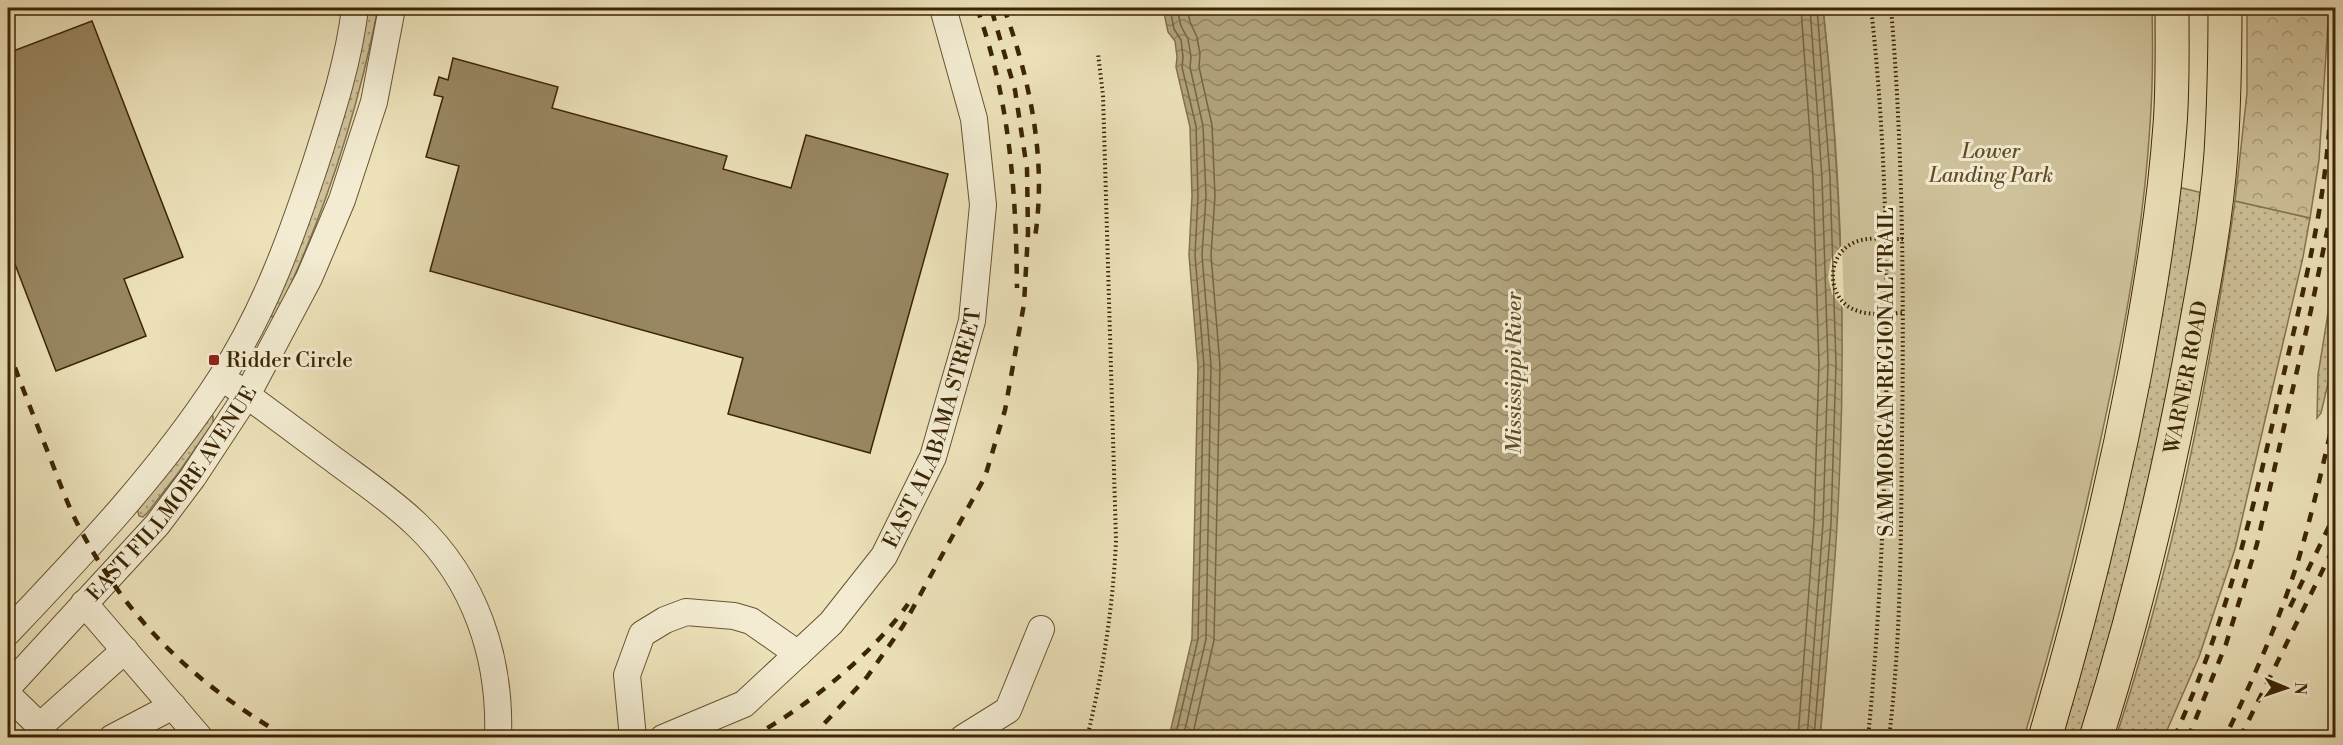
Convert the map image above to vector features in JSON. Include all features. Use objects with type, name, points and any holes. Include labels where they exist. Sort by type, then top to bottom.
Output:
[{"type":"highway","points":[[2045,738],[2079,619],[2106,508],[2146,307],[2166,170],[2171,88],[2172,8]]},
{"type":"highway","name":"WARNER ROAD","points":[[2096,738],[2150,546],[2173,446],[2194,337],[2214,212],[2220,155],[2225,74],[2225,8]]},
{"type":"street","name":"EAST FILLMORE AVENUE","points":[[8,632],[90,546],[158,465],[222,377],[258,311],[299,212],[332,110],[355,8]]},
{"type":"street","name":"EAST FILLMORE AVENUE","points":[[8,687],[168,510],[216,444],[247,395],[309,278],[342,200],[374,102],[392,8]]},
{"type":"street","name":"EAST ALABAMA STREET","points":[[663,738],[744,704],[831,623],[884,556],[933,457],[972,321],[983,205],[974,120],[943,8]]},
{"type":"street","points":[[222,377],[389,501],[417,525],[441,551],[462,580],[481,619],[495,672],[498,693],[498,738]]},
{"type":"street","points":[[84,603],[200,738]]},
{"type":"street","points":[[633,738],[627,675],[642,634],[665,620],[686,612],[734,616],[751,621],[798,654]]},
{"type":"street","points":[[963,738],[1008,710],[1041,629]]},
{"type":"street","points":[[8,695],[43,732],[125,650]]},
{"type":"street","points":[[112,738],[173,706]]},
{"type":"path","points":[[1868,738],[1883,540],[1887,313],[1880,110],[1871,8]]},
{"type":"path","name":"SAM MORGAN REGIONAL TRAIL","points":[[1888,738],[1900,573],[1904,313],[1899,122],[1891,8]]},
{"type":"path","points":[[1087,738],[1106,646],[1114,588],[1116,540],[1103,95],[1098,54]]},
{"type":"path","points":[[1903,239],[1859,241],[1845,248],[1836,261],[1832,277],[1836,292],[1846,304],[1860,312],[1904,313]]},
{"type":"green space","points":[[367,8],[378,8],[360,87],[337,165],[293,279],[276,316],[269,317]]},
{"type":"green space","name":"Lower Landing Park","points":[[1823,8],[2152,8],[2153,52],[2147,168],[2129,299],[2078,537],[2053,638],[2024,737],[1820,738],[1836,506],[1842,321],[1838,187]]},
{"type":"green space","points":[[2247,8],[2329,8],[2319,160],[2310,218],[2235,201],[2247,93]]},
{"type":"green space","points":[[2178,187],[2203,193],[2180,339],[2135,548],[2081,737],[2060,738]]},
{"type":"green space","points":[[2235,201],[2310,218],[2303,257],[2235,549],[2199,657],[2164,737],[2116,737],[2155,604],[2187,472],[2225,270]]},
{"type":"green space","points":[[2335,270],[2335,354],[2321,413],[2317,418],[2318,375]]},
{"type":"green space","points":[[208,415],[213,416],[213,423],[148,512],[143,517],[139,516],[137,508]]},
{"type":"water","name":"Mississippi River","points":[[1163,8],[1823,8],[1840,234],[1842,405],[1837,530],[1820,737],[1169,737],[1192,639],[1198,366],[1189,255],[1192,196],[1190,127],[1176,67],[1175,41],[1168,32]]},
{"type":"pier","points":[[1842,245],[1844,309],[1832,294],[1828,277],[1831,259]]},
{"type":"building","points":[[92,21],[183,257],[124,279],[146,336],[56,371],[8,246],[8,53]]},
{"type":"building","points":[[453,58],[558,87],[552,108],[727,156],[723,169],[791,188],[806,135],[948,174],[870,453],[728,414],[743,358],[430,271],[459,166],[426,157],[443,97],[434,95],[439,77],[448,80]]},
{"type":"railway","points":[[977,8],[988,42],[1004,111],[1013,181],[1017,288]]},
{"type":"railway","points":[[811,738],[867,677],[903,626],[985,477],[1005,410],[1024,304],[1028,233],[1027,169],[1015,90],[991,8]]},
{"type":"railway","points":[[1004,8],[1022,63],[1034,121],[1039,179],[1035,237]]},
{"type":"railway","points":[[2174,738],[2208,653],[2236,567],[2260,479],[2307,272],[2319,213],[2327,153],[2334,8]]},
{"type":"railway","points":[[2188,738],[2226,644],[2257,544],[2311,310],[2336,188]]},
{"type":"railway","points":[[8,349],[73,515],[118,591],[141,620],[193,672],[254,717],[288,738]]},
{"type":"railway","points":[[2230,727],[2267,645],[2291,582],[2309,523],[2336,409]]},
{"type":"railway","points":[[2290,607],[2336,512]]},
{"type":"railway","points":[[2240,738],[2336,543]]},
{"type":"railway","points":[[750,738],[794,711],[836,679],[876,643],[908,604]]},
{"type":"place","name":"Ridder Circle","points":[[214,360]]}]
